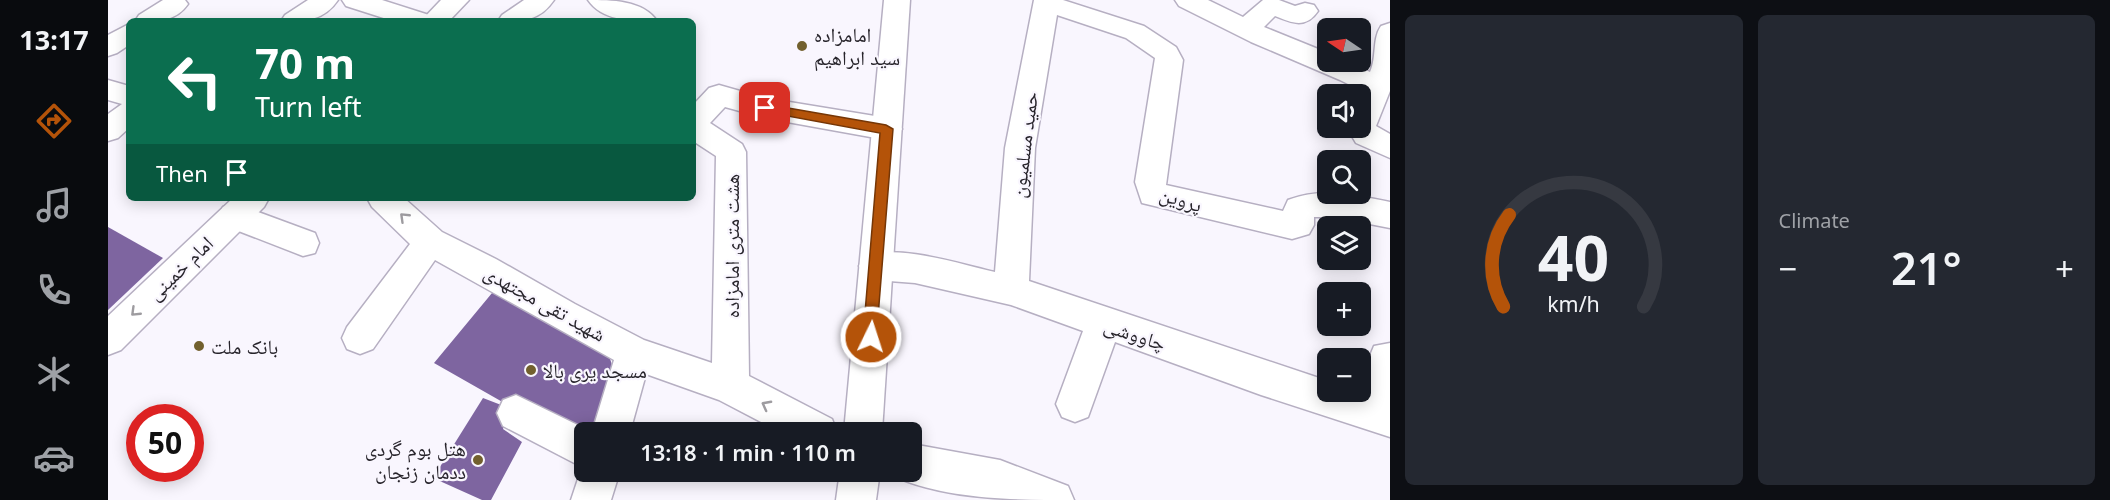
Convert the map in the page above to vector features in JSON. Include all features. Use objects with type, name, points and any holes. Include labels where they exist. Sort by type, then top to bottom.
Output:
[{"type":"street","points":[[298,18],[325,0]]},
{"type":"street","points":[[355,0],[411,18]]},
{"type":"street","points":[[438,18],[456,0]]},
{"type":"street","points":[[515,18],[541,0]]},
{"type":"street","points":[[602,0],[638,18]]},
{"type":"street","points":[[864,422],[897,0]]},
{"type":"street","points":[[1188,0],[1246,29],[1290,62],[1378,87]]},
{"type":"street","name":"پروین","points":[[1047,2],[1135,32],[1167,53],[1168,60],[1150,182],[1153,194],[1292,226],[1298,225],[1299,209],[1302,207],[1322,205],[1390,215]]},
{"type":"street","name":"حمید مسلمیون","points":[[1011,290],[1020,148],[1047,2]]},
{"type":"street","points":[[153,18],[175,4]]},
{"type":"street","points":[[1246,29],[1271,6],[1299,16],[1305,11]]},
{"type":"street","points":[[1390,32],[1387,65],[1361,126],[1366,135],[1390,147]]},
{"type":"street","points":[[108,47],[126,35]]},
{"type":"street","points":[[108,90],[126,95]]},
{"type":"street","points":[[696,122],[719,95],[765,108],[886,129]]},
{"type":"street","points":[[108,130],[126,115]]},
{"type":"street","name":"هشت متری امامزاده","points":[[696,127],[731,152],[730,386]]},
{"type":"street","name":"شهید تقی مجتهدی","points":[[386,201],[430,242],[484,269],[542,304],[634,353],[730,386],[799,422]]},
{"type":"street","points":[[243,207],[303,243]]},
{"type":"street","name":"امام خمینی","points":[[108,339],[243,207]]},
{"type":"street","points":[[360,338],[430,242]]},
{"type":"street","name":"چاووشی","points":[[876,266],[915,269],[1011,290],[1103,324],[1388,418]]},
{"type":"street","points":[[1074,404],[1103,324]]},
{"type":"street","points":[[614,422],[634,353]]},
{"type":"street","points":[[1386,358],[1388,418]]},
{"type":"street","points":[[516,413],[574,443]]},
{"type":"street","points":[[922,466],[1000,480],[1054,500]]},
{"type":"street","points":[[591,500],[597,482]]},
{"type":"street","points":[[856,500],[858,482]]},
{"type":"building","points":[[108,227],[163,258],[108,310]]},
{"type":"building","name":"مسجد یری بالا","points":[[497,287],[607,349],[616,378],[597,422],[574,422],[574,443],[434,363]]},
{"type":"building","name":"هتل بوم گردی ددمان زنجان","points":[[483,398],[509,408],[503,429],[522,442],[491,500],[482,500],[433,478]]},
{"type":"place","name":"امامزاده سید ابراهیم","points":[[802,46]]},
{"type":"place","name":"بانک ملت","points":[[199,346]]},
{"type":"place","name":"مسجد یری بالا","points":[[531,370]]},
{"type":"place","name":"هتل بوم گردی ددمان زنجان","points":[[478,460]]},
{"type":"route","points":[[765,108],[886,129],[871,337]]}]
